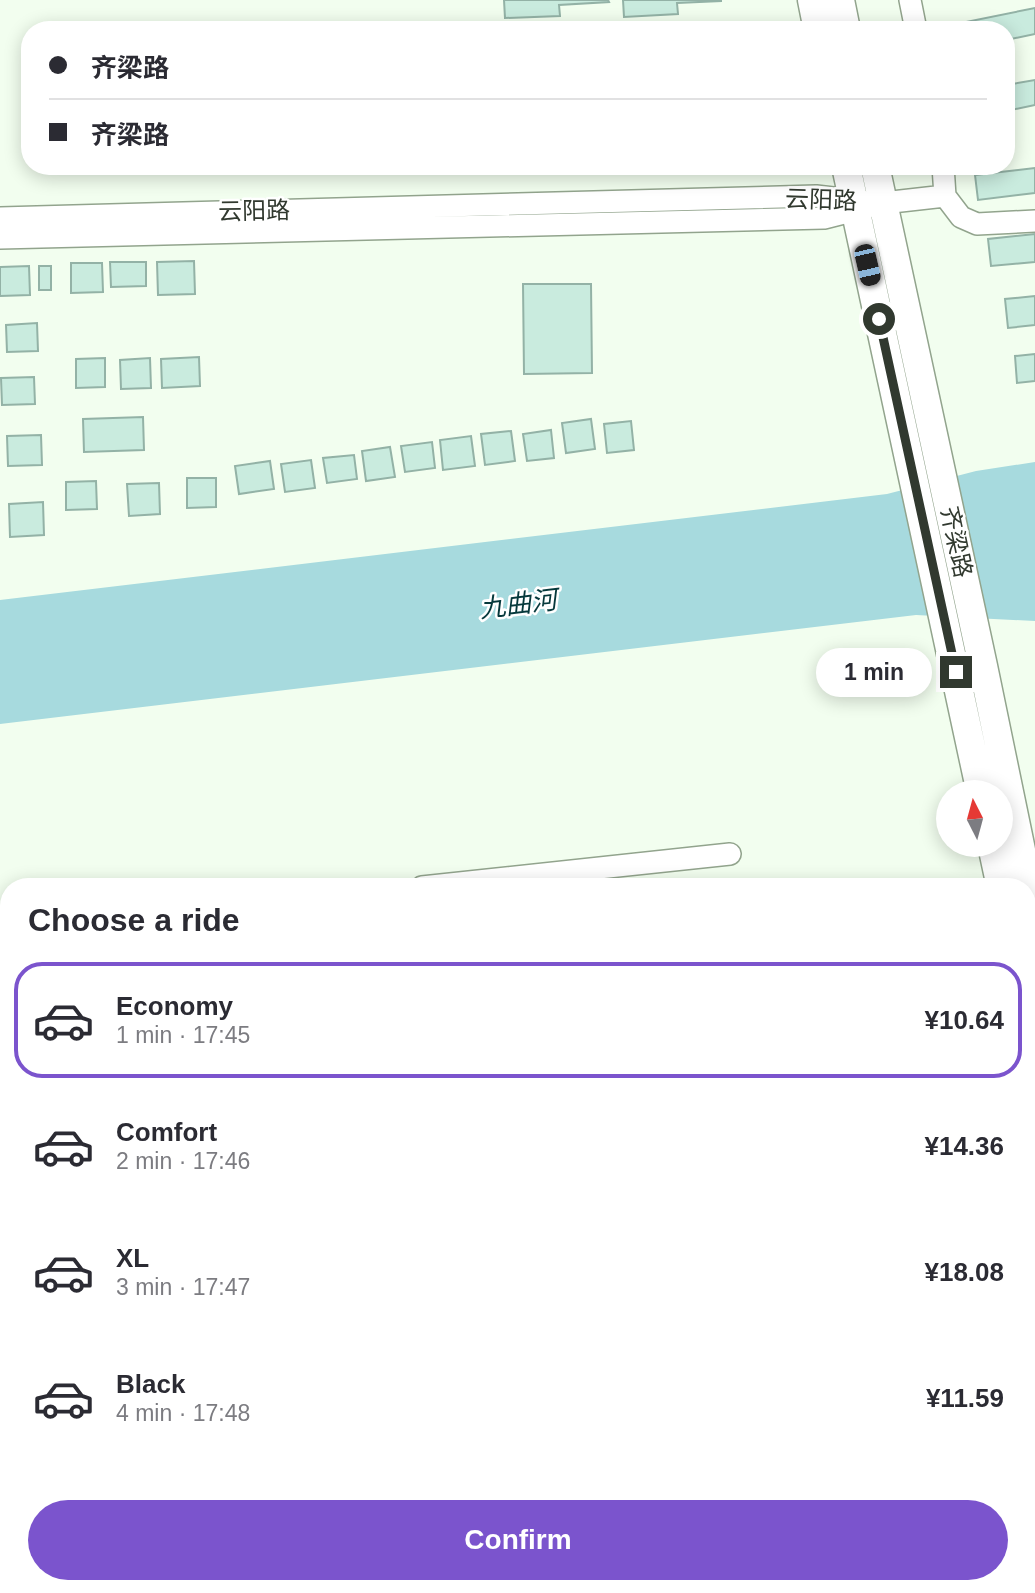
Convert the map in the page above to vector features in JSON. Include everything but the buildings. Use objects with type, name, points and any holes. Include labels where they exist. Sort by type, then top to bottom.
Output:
[{"type":"main road","points":[[812,0],[816,21]]},
{"type":"main road","points":[[840,0],[844,21]]},
{"type":"main road","name":"齐梁路","points":[[848,175],[917,426],[970,669],[1025,878]]},
{"type":"main road","name":"齐梁路","points":[[877,175],[917,426]]},
{"type":"main road","name":"齐梁路","points":[[970,669],[980,780]]},
{"type":"main road","points":[[995,858],[999,878]]},
{"type":"street","points":[[910,0],[914,21]]},
{"type":"street","points":[[944,175],[945,196],[961,217],[977,224],[1035,221]]},
{"type":"street","name":"云阳路","points":[[0,218],[816,197],[854,205],[945,196]]},
{"type":"street","name":"云阳路","points":[[0,237],[824,218],[854,205]]},
{"type":"street","points":[[506,878],[730,854]]},
{"type":"water","name":"九曲河","points":[[1035,462],[1035,621],[916,615],[0,724],[0,600],[887,494],[976,471]]},
{"type":"route","points":[[879,319],[956,672]]}]
